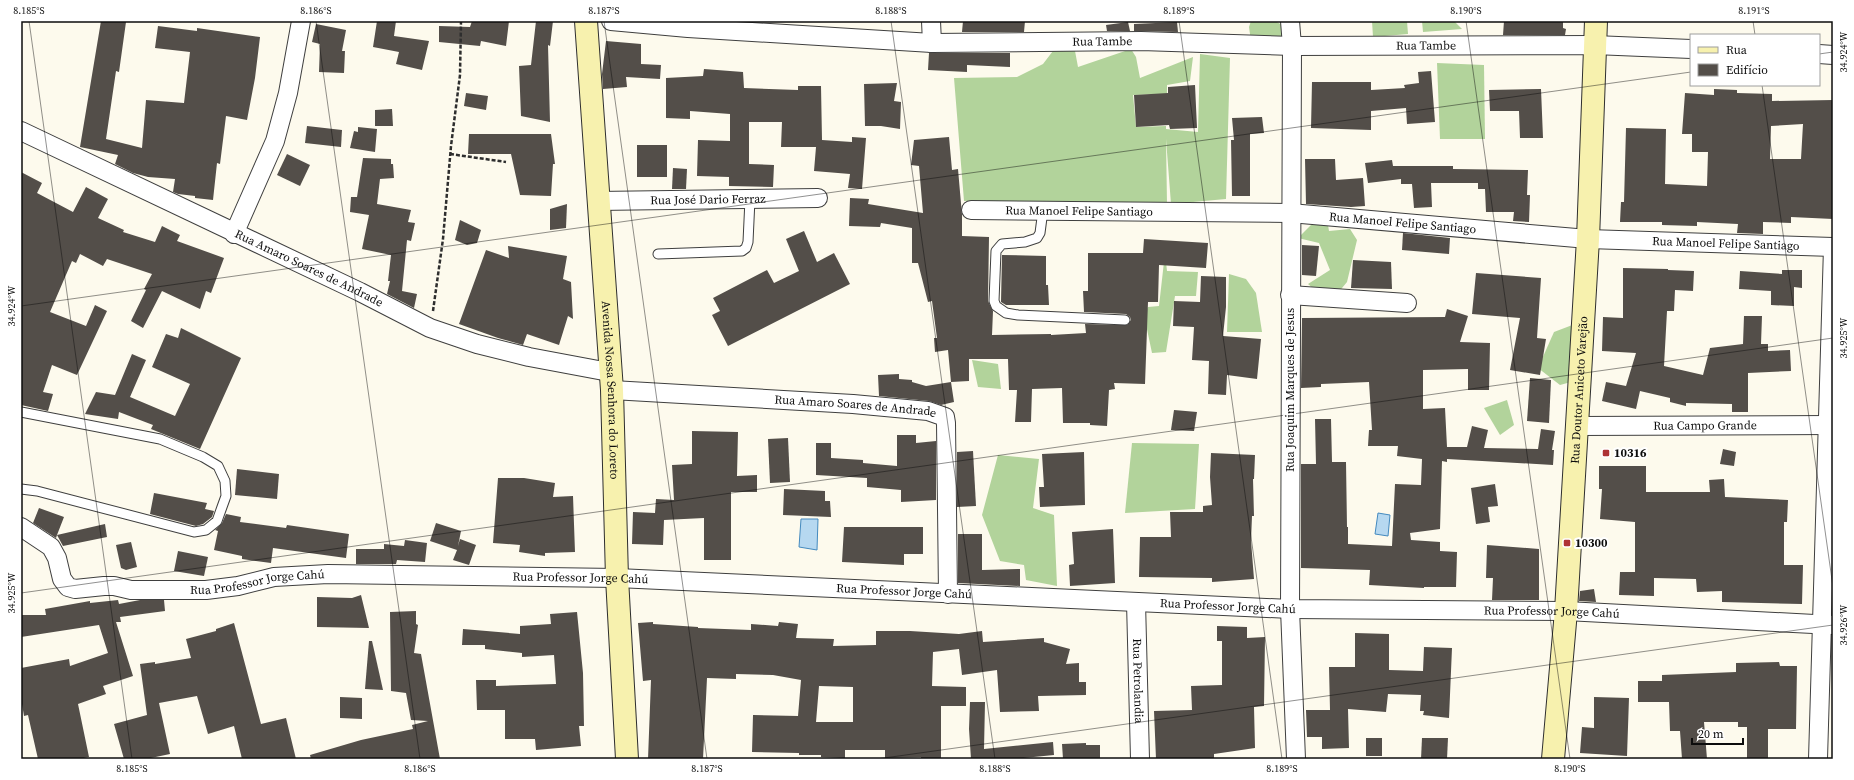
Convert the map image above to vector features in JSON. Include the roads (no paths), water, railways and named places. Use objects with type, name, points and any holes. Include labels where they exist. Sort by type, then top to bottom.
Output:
[{"type":"street","points":[[234,234],[275,141],[288,93],[301,21]]},
{"type":"street","name":"Avenida Nossa Senhora do Loreto","points":[[586,21],[610,381],[617,578],[627,759]]},
{"type":"street","name":"Rua Tambe","points":[[611,21],[688,28],[932,43],[1141,41],[1292,46],[1594,45],[1690,49]]},
{"type":"street","points":[[931,21],[932,43]]},
{"type":"street","name":"Rua Joaquim Marques de Jesus","points":[[1290,21],[1292,46],[1290,214],[1290,609],[1296,759]]},
{"type":"street","name":"Rua Doutor Aniceto Varejão","points":[[1553,759],[1566,612],[1588,239],[1596,21]]},
{"type":"street","points":[[1820,54],[1833,55]]},
{"type":"street","name":"Rua Amaro Soares de Andrade","points":[[21,132],[234,234],[360,292],[430,328],[477,344],[507,351],[610,381],[928,411],[945,417],[948,594]]},
{"type":"street","name":"Rua José Dario Ferraz","points":[[597,201],[818,198]]},
{"type":"street","name":"Rua Manoel Felipe Santiago","points":[[971,210],[1290,214],[1588,239],[1833,247]]},
{"type":"street","points":[[1818,759],[1828,624],[1833,247]]},
{"type":"street","points":[[1290,295],[1407,303]]},
{"type":"street","name":"Rua Campo Grande","points":[[1576,426],[1830,425]]},
{"type":"street","name":"Rua Professor Jorge Cahú","points":[[21,527],[51,547],[57,558],[62,579],[68,587],[75,589],[114,586],[131,590],[206,590],[238,586],[274,577],[328,574],[617,578],[1290,609],[1566,612],[1828,624]]},
{"type":"street","name":"Rua Petrolandia","points":[[1136,602],[1140,759]]},
{"type":"lane","points":[[658,254],[742,251],[746,248],[748,242],[750,199]]},
{"type":"lane","points":[[1043,210],[1040,233],[1037,238],[1025,242],[1002,244],[996,251],[994,301],[996,306],[1006,313],[1018,315],[1125,320]]},
{"type":"lane","points":[[21,412],[160,439],[203,457],[218,466],[225,481],[226,496],[217,521],[206,530],[194,532],[37,491],[21,489]]},
{"type":"water","points":[[1378,513],[1390,515],[1388,536],[1375,534]]},
{"type":"water","points":[[801,519],[818,519],[817,550],[799,547]]},
{"type":"place","name":"10316","points":[[1606,453]]},
{"type":"place","name":"10300","points":[[1567,543]]}]
